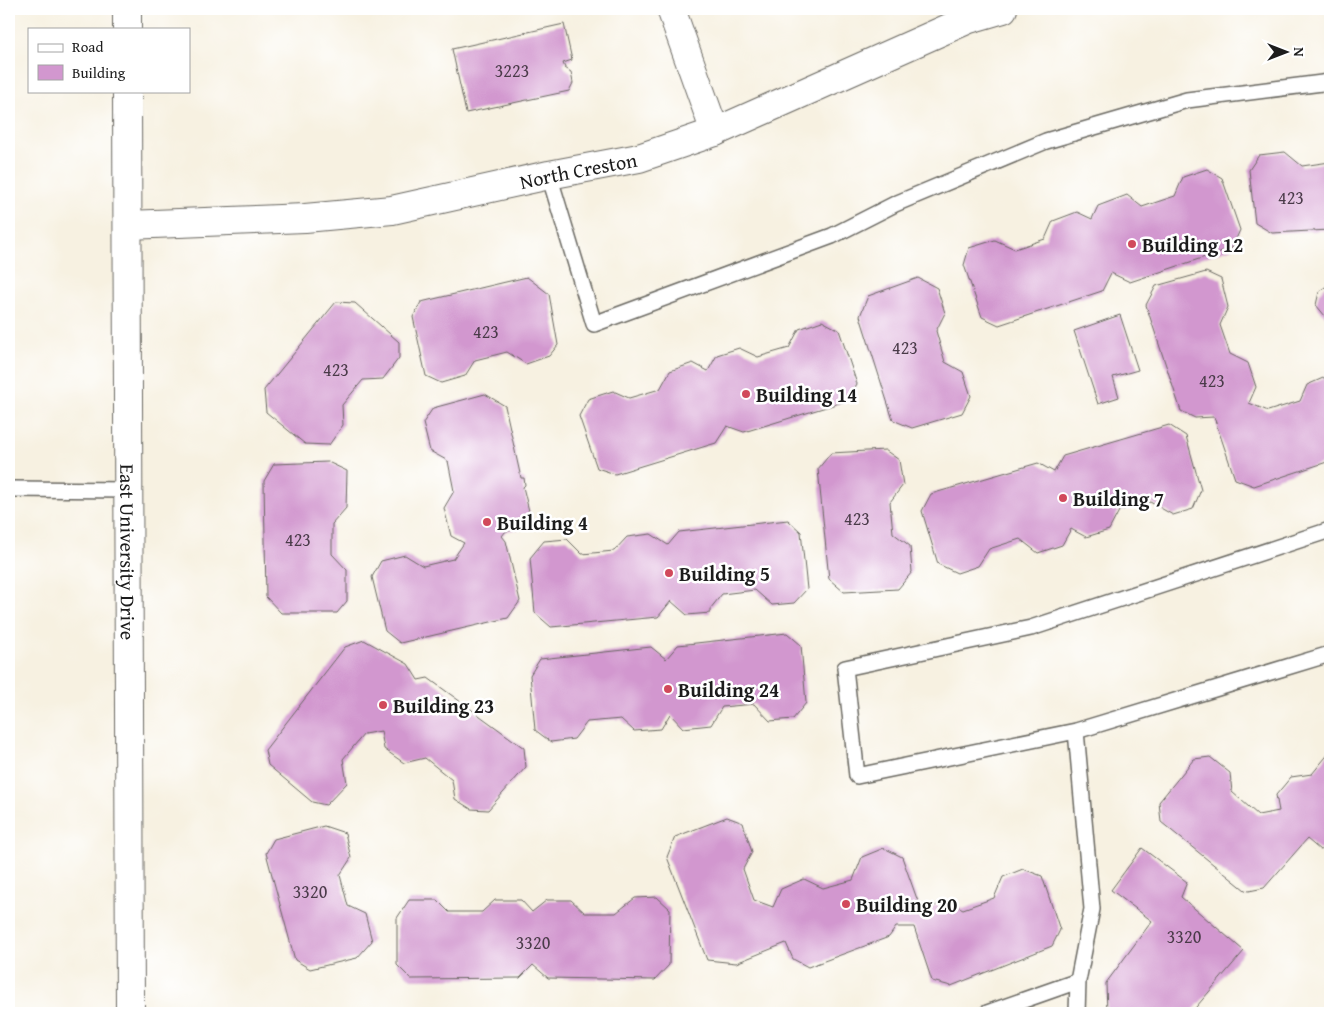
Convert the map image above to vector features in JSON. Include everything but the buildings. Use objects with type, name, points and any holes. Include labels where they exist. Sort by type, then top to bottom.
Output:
[{"type":"street","points":[[127,9],[127,28]]},
{"type":"street","points":[[671,9],[715,132]]},
{"type":"street","name":"North Creston","points":[[128,225],[306,218],[392,210],[549,175],[639,158],[715,132],[969,19],[1003,9]]},
{"type":"street","name":"East University Drive","points":[[127,92],[130,1013]]},
{"type":"lane","points":[[549,175],[594,324],[832,236],[894,204],[1046,141],[1187,100],[1330,82]]},
{"type":"lane","points":[[9,489],[129,490]]},
{"type":"lane","points":[[1330,530],[1031,628],[844,668],[857,776],[1076,731],[1330,654]]},
{"type":"lane","points":[[1076,731],[1092,909],[1078,981],[1077,1013]]},
{"type":"lane","points":[[987,1013],[1078,981]]},
{"type":"place","name":"Building 12","points":[[1132,244]]},
{"type":"place","name":"Building 14","points":[[746,394]]},
{"type":"place","name":"Building 7","points":[[1063,498]]},
{"type":"place","name":"Building 4","points":[[487,522]]},
{"type":"place","name":"Building 5","points":[[669,573]]},
{"type":"place","name":"Building 24","points":[[668,689]]},
{"type":"place","name":"Building 23","points":[[383,705]]},
{"type":"place","name":"Building 20","points":[[846,904]]}]
